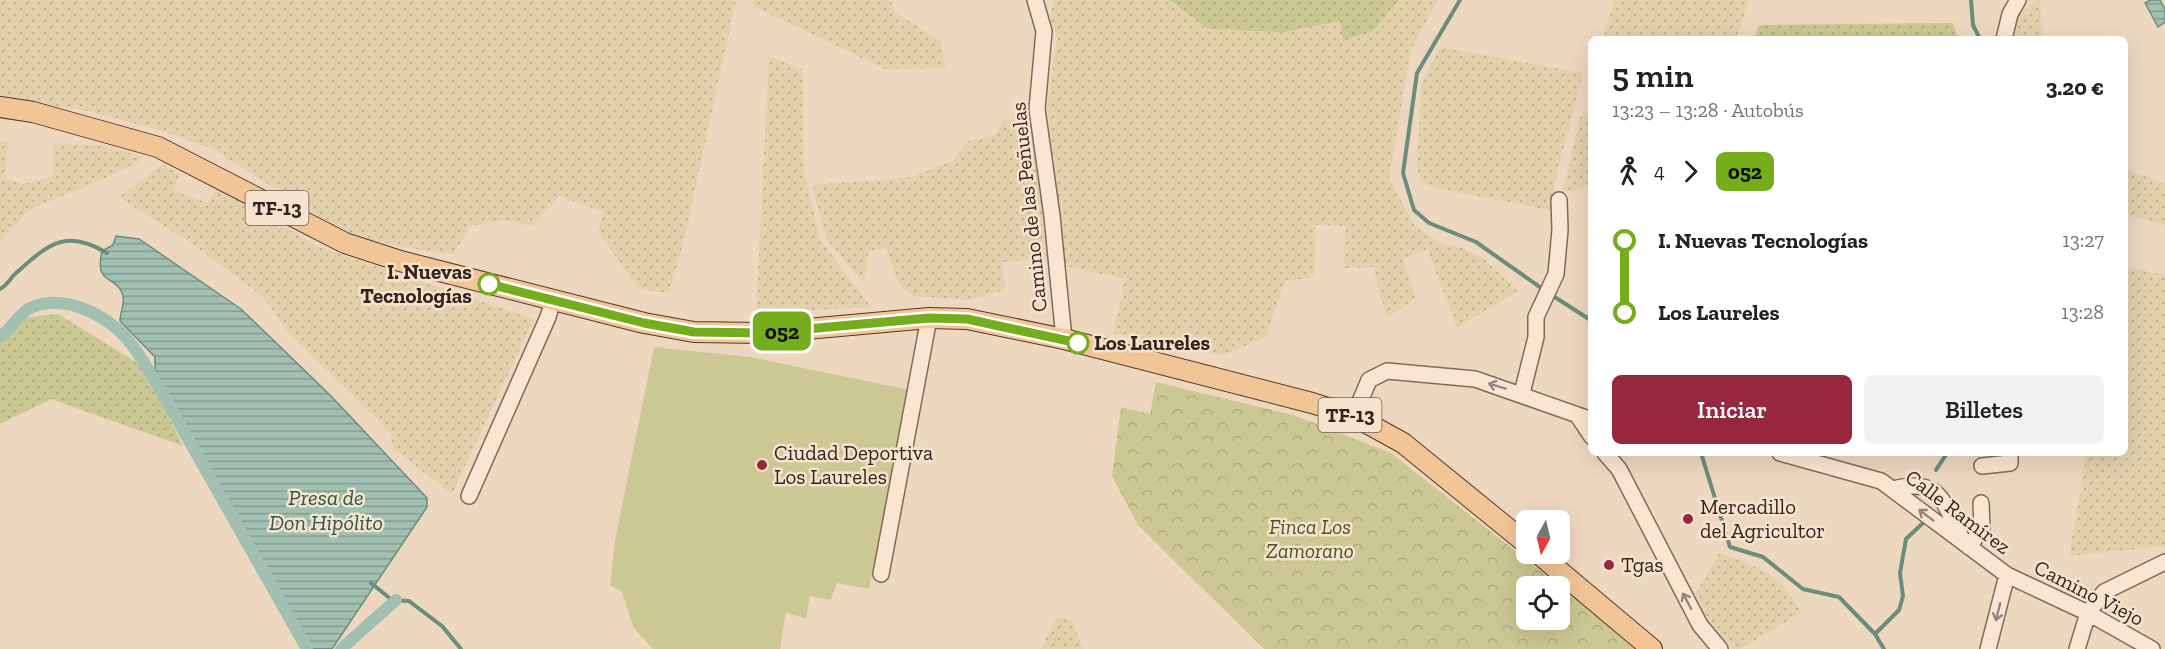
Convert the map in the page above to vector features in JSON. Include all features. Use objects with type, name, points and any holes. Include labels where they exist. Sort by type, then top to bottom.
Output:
[{"type":"main road","name":"TF-13","points":[[0,107],[33,112],[158,147],[345,243],[400,261],[644,323],[694,332],[762,333],[929,318],[967,319],[1064,339],[1312,403],[1354,416],[1403,443],[1516,535]]},
{"type":"main road","points":[[1551,564],[1651,649]]},
{"type":"street","name":"Camino de las Peñuelas","points":[[1035,0],[1044,31],[1037,109],[1053,216],[1064,339]]},
{"type":"street","points":[[2005,36],[2010,14],[2018,0]]},
{"type":"street","points":[[1522,393],[1536,337],[1536,317],[1556,274],[1560,230],[1559,200]]},
{"type":"street","points":[[469,496],[548,317],[553,300]]},
{"type":"street","points":[[881,574],[929,318]]},
{"type":"street","points":[[1354,416],[1369,380],[1387,370],[1475,379],[1522,393],[1585,418]]},
{"type":"street","points":[[1608,456],[1619,469],[1700,625],[1720,649]]},
{"type":"street","name":"Calle Ramírez","points":[[1791,456],[1881,481],[2007,575]]},
{"type":"street","points":[[1982,466],[2010,463],[2010,456]]},
{"type":"street","points":[[1893,489],[1928,486],[1940,495],[1966,544],[1983,528],[1981,503]]},
{"type":"street","points":[[2077,649],[2088,613],[2104,592],[2165,562]]},
{"type":"street","points":[[1988,649],[2007,575]]},
{"type":"street","name":"Camino Viejo","points":[[2007,575],[2088,613],[2152,649]]},
{"type":"shaded area","points":[[0,0],[736,0],[684,240],[669,293],[638,289],[598,231],[604,212],[559,196],[533,226],[504,220],[470,226],[454,254],[436,253],[373,240],[333,226],[213,149],[156,129],[88,111],[0,98]]},
{"type":"shaded area","points":[[753,0],[891,0],[894,11],[940,41],[946,68],[885,69],[753,6]]},
{"type":"shaded area","points":[[1053,0],[1169,0],[1172,5],[1285,32],[1341,21],[1343,41],[1374,29],[1399,0],[1438,0],[1411,49],[1389,178],[1414,225],[1440,243],[1463,248],[1483,258],[1518,291],[1457,328],[1427,249],[1403,259],[1416,298],[1387,318],[1373,267],[1343,268],[1346,226],[1316,225],[1314,277],[1285,281],[1267,336],[1224,355],[1113,333],[1125,279],[1065,266],[1047,106],[1057,38],[1051,20]]},
{"type":"shaded area","points":[[1614,0],[1749,0],[1737,36],[1604,36]]},
{"type":"shaded area","points":[[2040,0],[2043,36],[2013,36],[2016,17]]},
{"type":"shaded area","points":[[1440,47],[1583,73],[1554,186],[1554,211],[1430,187],[1420,179],[1417,167],[1421,85]]},
{"type":"shaded area","points":[[769,56],[803,70],[804,170],[820,240],[871,307],[756,313]]},
{"type":"shaded area","points":[[1588,116],[1588,186],[1563,192],[1580,117]]},
{"type":"shaded area","points":[[1005,119],[1033,122],[1036,164],[1051,258],[1002,262],[1005,290],[968,300],[913,296],[898,283],[886,248],[868,252],[864,283],[827,240],[812,185],[912,177],[954,160],[968,141],[994,136]]},
{"type":"shaded area","points":[[0,142],[8,142],[5,178],[23,184],[53,176],[53,144],[96,145],[143,156],[140,161],[110,176],[29,210],[0,242]]},
{"type":"shaded area","points":[[163,164],[180,174],[173,190],[207,203],[218,188],[319,247],[534,319],[452,494],[394,449],[390,432],[287,331],[263,297],[195,246],[119,197]]},
{"type":"shaded area","points":[[2128,170],[2165,184],[2165,225],[2128,216]]},
{"type":"shaded area","points":[[2128,267],[2165,275],[2165,546],[2069,556],[2086,456],[2128,456]]},
{"type":"shaded area","points":[[1720,553],[1750,564],[1780,581],[1802,612],[1741,649],[1733,649],[1713,628],[1695,594]]},
{"type":"shaded area","points":[[1056,617],[1071,620],[1084,649],[1041,649]]},
{"type":"green space","points":[[1169,0],[1399,0],[1374,30],[1343,41],[1340,21],[1285,32],[1209,29]]},
{"type":"green space","points":[[1953,23],[1957,36],[1755,36],[1759,25]]},
{"type":"green space","points":[[58,314],[144,367],[183,446],[51,399],[0,424],[0,338],[22,318]]},
{"type":"green space","name":"Ciudad Deportiva Los Laureles","points":[[654,347],[750,357],[910,390],[869,589],[837,583],[831,600],[810,596],[806,619],[786,612],[780,649],[653,649],[633,627],[622,592],[610,585],[615,541]]},
{"type":"green space","name":"Finca Los Zamorano","points":[[1156,382],[1293,415],[1391,453],[1516,552],[1516,564],[1532,564],[1547,576],[1516,576],[1516,630],[1570,630],[1570,592],[1634,649],[1264,649],[1138,525],[1112,476],[1121,407],[1150,414]]},
{"type":"water","points":[[2150,0],[2160,0],[2165,9],[2165,22],[2158,27],[2145,3]]},
{"type":"water","name":"Presa de Don Hipólito","points":[[116,236],[139,239],[241,309],[331,396],[427,498],[427,507],[332,649],[312,649],[307,644],[155,376],[155,357],[120,321],[123,296],[116,284],[104,275],[100,263],[102,251],[113,245]]},
{"type":"waterway","points":[[1460,0],[1417,73],[1403,173],[1414,210],[1429,223],[1476,242],[1544,290]]},
{"type":"waterway","points":[[1971,0],[1973,25],[1978,36]]},
{"type":"waterway","points":[[0,289],[38,254],[58,243],[80,242],[107,253]]},
{"type":"waterway","points":[[1550,294],[1588,318]]},
{"type":"waterway","points":[[0,337],[30,308],[58,303],[72,305],[99,316],[123,334],[157,384],[307,649]]},
{"type":"waterway","points":[[1702,456],[1730,547],[1763,557],[1803,589],[1839,597],[1875,634],[1884,649]]},
{"type":"waterway","points":[[1936,470],[1945,456]]},
{"type":"waterway","points":[[1875,634],[1899,610],[1903,596],[1900,573],[1906,539],[1923,523]]},
{"type":"waterway","points":[[371,583],[392,600],[409,601],[442,626],[461,649]]},
{"type":"waterway","points":[[341,649],[396,600]]},
{"type":"bus line","name":"052","points":[[489,284],[644,323],[694,332],[762,333],[929,318],[967,319],[999,324],[1078,343]]},
{"type":"place","name":"I. Nuevas Tecnologías","points":[[489,284]]},
{"type":"place","name":"Los Laureles","points":[[1078,343]]},
{"type":"place","name":"Ciudad Deportiva Los Laureles","points":[[762,465]]},
{"type":"place","name":"Mercadillo del Agricultor","points":[[1688,519]]},
{"type":"place","name":"Tgas","points":[[1609,565]]}]
